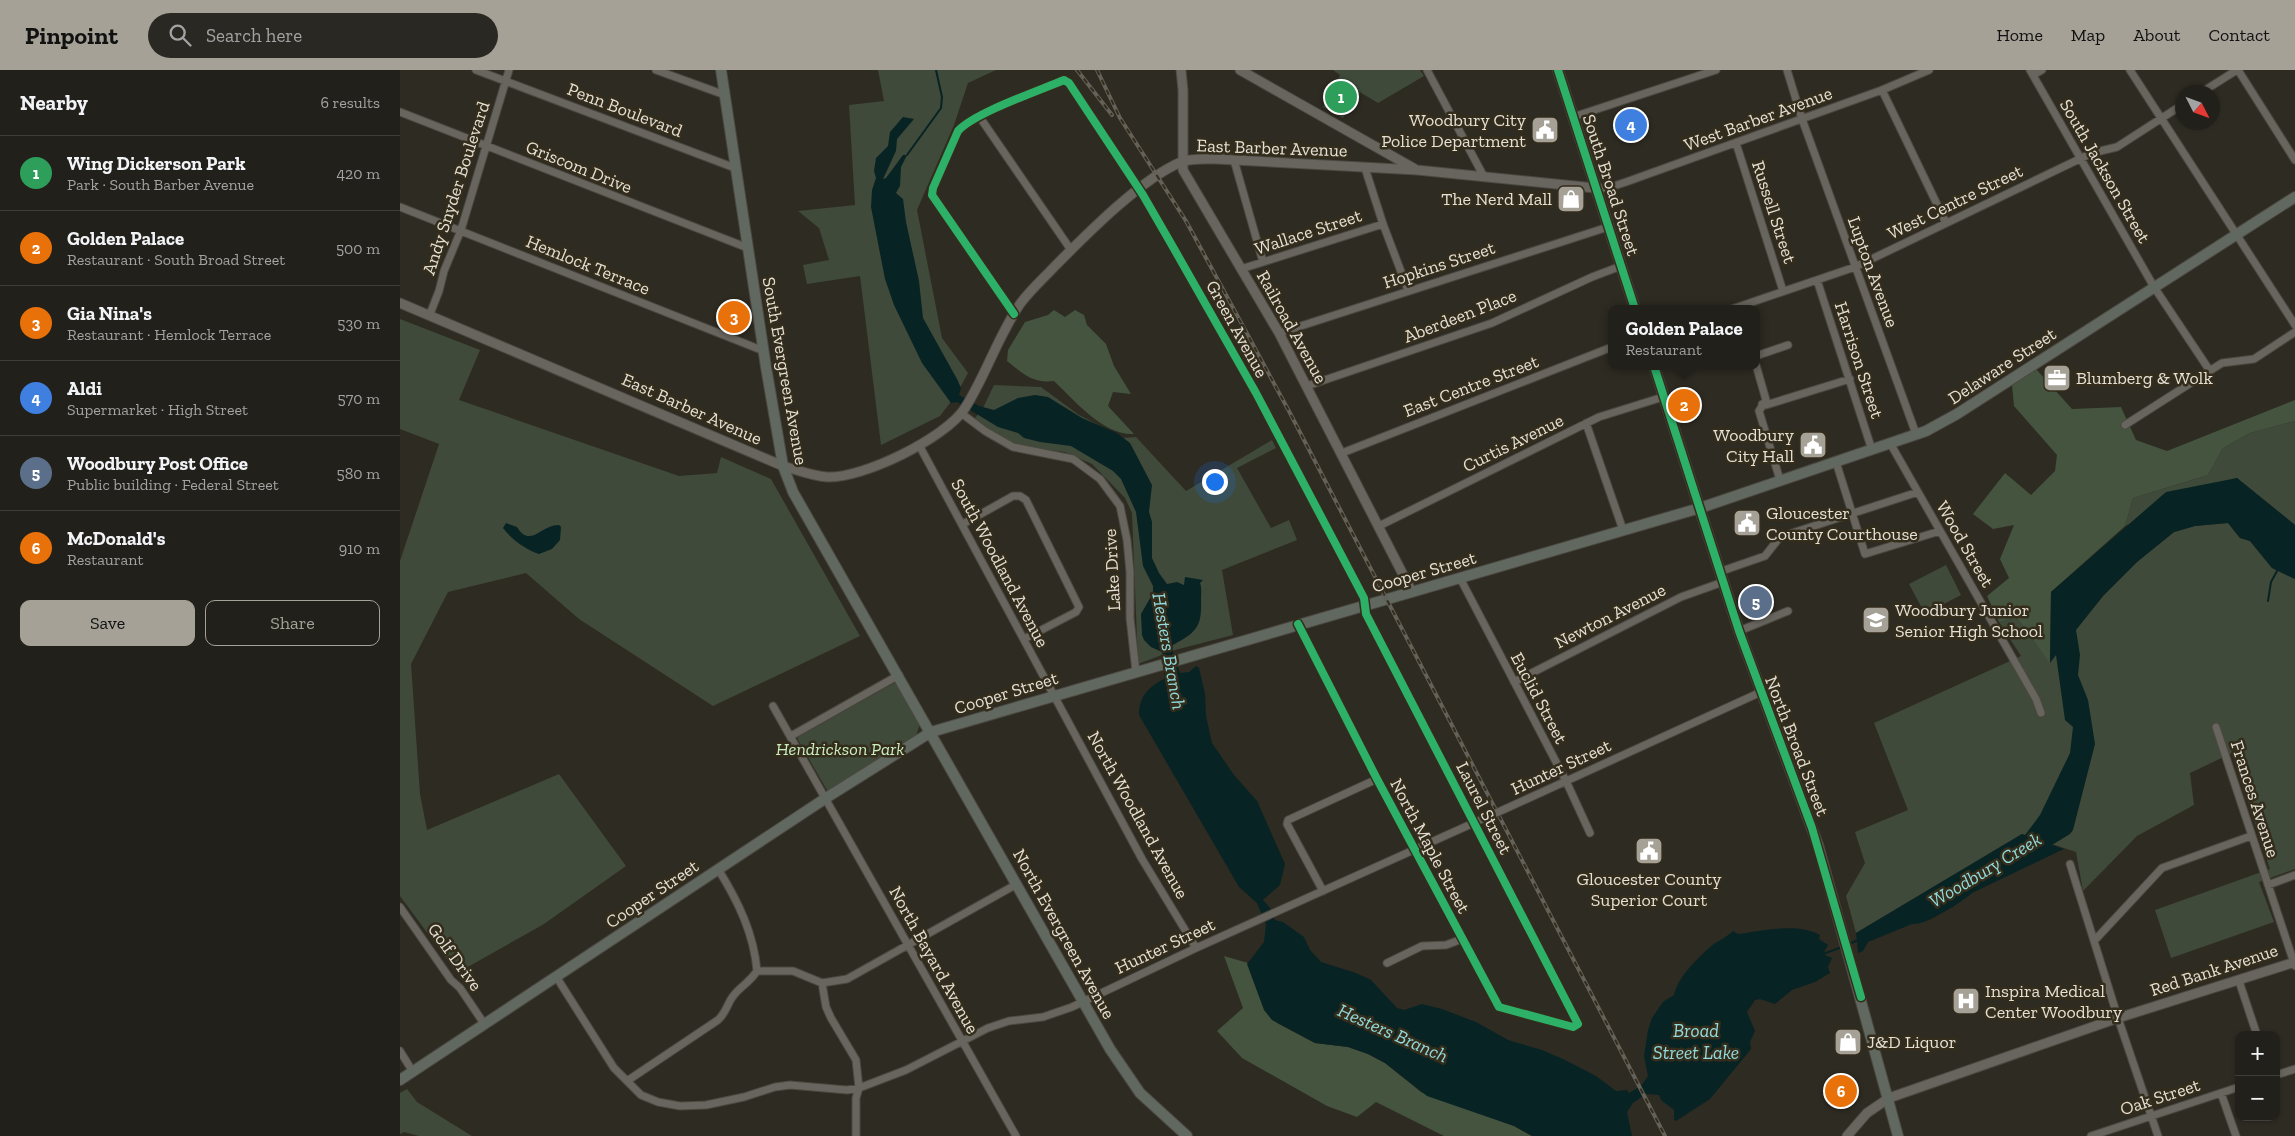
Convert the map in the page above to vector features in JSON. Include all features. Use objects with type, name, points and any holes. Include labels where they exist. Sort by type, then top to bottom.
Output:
[{"type":"main road","name":"South Evergreen Avenue","points":[[721,70],[783,466],[793,492],[931,732]]},
{"type":"main road","name":"South Broad Street","points":[[1558,70],[1634,305]]},
{"type":"main road","name":"Delaware Street","points":[[1700,508],[1872,450],[1916,434],[1950,418],[2295,197]]},
{"type":"main road","points":[[1655,370],[1700,508]]},
{"type":"main road","name":"Cooper Street","points":[[400,1080],[557,978],[826,798],[931,732],[1176,659],[1700,508]]},
{"type":"main road","name":"North Broad Street","points":[[1700,508],[1739,632],[1812,828],[1889,1098],[1898,1136]]},
{"type":"main road","name":"North Evergreen Avenue","points":[[931,732],[1110,1049],[1140,1093],[1187,1136]]},
{"type":"street","name":"Penn Boulevard","points":[[476,70],[735,168]]},
{"type":"street","name":"Andy Snyder Boulevard","points":[[430,314],[444,271],[461,230],[509,70]]},
{"type":"street","points":[[656,70],[725,95]]},
{"type":"street","name":"Railroad Avenue","points":[[1181,70],[1183,90],[1183,170],[1279,334],[1412,592]]},
{"type":"street","points":[[1240,70],[1417,170]]},
{"type":"street","points":[[1427,70],[1483,176]]},
{"type":"street","points":[[1573,116],[1716,70]]},
{"type":"street","name":"Lupton Avenue","points":[[1786,70],[1916,434]]},
{"type":"street","name":"West Barber Avenue","points":[[1595,188],[1608,188],[1736,143],[1882,90],[1929,70]]},
{"type":"street","points":[[2032,72],[2042,70]]},
{"type":"street","points":[[2130,70],[2295,325]]},
{"type":"street","points":[[2213,85],[2237,70],[2295,160]]},
{"type":"street","name":"South Jackson Street","points":[[2032,72],[2154,287],[2210,371]]},
{"type":"street","name":"Green Avenue","points":[[980,116],[1064,80],[1069,84],[1139,188],[1256,394],[1364,598],[1365,605]]},
{"type":"street","points":[[1882,90],[1946,223]]},
{"type":"street","name":"West Centre Street","points":[[1744,305],[1855,267],[2092,153],[2117,147],[2175,110]]},
{"type":"street","name":"Griscom Drive","points":[[400,112],[748,248]]},
{"type":"street","points":[[1014,314],[932,195],[933,188],[958,131],[963,125],[980,116],[1070,250]]},
{"type":"street","name":"Russell Street","points":[[1736,143],[1783,291]]},
{"type":"street","name":"East Barber Avenue","points":[[400,302],[783,466],[806,474],[837,476],[864,471],[939,435],[965,408],[1014,314],[1027,294],[1070,250],[1139,188],[1182,162],[1194,159],[1234,160],[1417,170],[1595,188]]},
{"type":"street","points":[[1234,160],[1262,262]]},
{"type":"street","points":[[1365,168],[1383,224],[1408,290]]},
{"type":"street","name":"Hemlock Terrace","points":[[400,207],[764,351]]},
{"type":"street","name":"Wallace Street","points":[[1241,269],[1383,224]]},
{"type":"street","name":"Hopkins Street","points":[[1279,334],[1408,290],[1608,227]]},
{"type":"street","name":"Aberdeen Place","points":[[1306,386],[1492,324],[1583,281],[1621,266]]},
{"type":"street","name":"Harrison Street","points":[[1817,280],[1872,450]]},
{"type":"street","points":[[2125,425],[2222,363],[2254,358],[2295,332]]},
{"type":"street","points":[[1760,355],[1788,345]]},
{"type":"street","name":"East Centre Street","points":[[1342,453],[1608,349]]},
{"type":"street","points":[[1757,370],[1766,400],[1759,411],[1780,480]]},
{"type":"street","points":[[1762,404],[1766,405],[1850,378]]},
{"type":"street","name":"Curtis Avenue","points":[[1379,526],[1599,417],[1663,397]]},
{"type":"street","name":"Lake Drive","points":[[965,408],[985,431],[1013,447],[1073,459],[1100,480],[1120,506],[1127,540],[1130,572],[1130,618],[1136,672]]},
{"type":"street","points":[[1586,424],[1623,530]]},
{"type":"street","name":"Wood Street","points":[[1890,443],[2033,693],[2041,713]]},
{"type":"street","name":"South Woodland Avenue","points":[[919,445],[1055,695]]},
{"type":"street","points":[[1836,462],[1865,554],[1940,531]]},
{"type":"street","name":"Newton Avenue","points":[[1514,682],[1765,556],[1780,537],[1918,492]]},
{"type":"street","points":[[963,524],[1013,496],[1020,496],[1026,500],[1079,607],[1076,612],[1024,639]]},
{"type":"street","name":"Euclid Street","points":[[1460,578],[1566,782],[1590,833]]},
{"type":"street","name":"Laurel Street","points":[[1365,605],[1366,614],[1477,821],[1578,1024]]},
{"type":"street","points":[[1739,632],[1788,611]]},
{"type":"street","name":"North Maple Street","points":[[1298,624],[1377,779],[1499,1007],[1573,1027],[1578,1024]]},
{"type":"street","points":[[791,736],[899,675]]},
{"type":"street","name":"Hunter Street","points":[[557,978],[614,1068],[641,1095],[658,1102],[680,1106],[706,1105],[744,1097],[775,1087],[790,1085],[808,1085],[839,1090],[859,1088],[906,1070],[962,1040],[1010,1021],[1042,1017],[1084,1001],[1196,948],[1761,692]]},
{"type":"street","name":"North Woodland Avenue","points":[[1055,695],[1142,858],[1196,948]]},
{"type":"street","name":"North Bayard Avenue","points":[[773,706],[1016,1136]]},
{"type":"street","name":"Frances Avenue","points":[[2216,727],[2295,963]]},
{"type":"street","points":[[1323,891],[1287,824],[1288,820],[1377,779]]},
{"type":"street","points":[[2095,940],[2162,868],[2251,836]]},
{"type":"street","points":[[2070,864],[2118,1018],[2158,1136]]},
{"type":"street","points":[[627,1081],[718,1020],[725,1014],[734,995],[751,981],[757,971],[755,949],[750,930],[718,869]]},
{"type":"street","points":[[2268,885],[2295,875]]},
{"type":"street","points":[[757,971],[794,971],[822,983],[847,979],[1017,884]]},
{"type":"street","name":"Golf Drive","points":[[400,907],[485,1025]]},
{"type":"street","points":[[1387,963],[1422,946],[1446,945],[1462,939]]},
{"type":"street","name":"Red Bank Avenue","points":[[1847,1136],[1867,1113],[1889,1098],[2118,1018],[2295,963]]},
{"type":"street","points":[[2239,981],[2256,1031]]},
{"type":"street","points":[[822,983],[829,1012],[856,1060],[859,1088],[856,1098],[856,1136]]},
{"type":"street","points":[[400,1051],[413,1072]]},
{"type":"street","points":[[2280,1074],[2295,1069]]},
{"type":"street","name":"Oak Street","points":[[2091,1136],[2235,1088]]},
{"type":"street","points":[[2221,1093],[2236,1136]]},
{"type":"green space","points":[[878,70],[996,70],[968,83],[954,125],[917,210],[942,338],[968,373],[956,395],[940,416],[881,445],[860,276],[807,284],[803,265],[829,260],[819,228],[798,211],[855,205],[849,105],[884,101]]},
{"type":"green space","points":[[1333,70],[1420,70],[1424,76],[1378,103],[1358,91],[1343,118],[1323,107],[1340,75]]},
{"type":"green space","points":[[1054,310],[1065,317],[1075,310],[1084,315],[1087,325],[1106,344],[1114,366],[1131,394],[1113,392],[1108,406],[1134,434],[1123,433],[1101,423],[1080,407],[1054,381],[1040,381],[1028,377],[1007,361],[1008,350],[1025,322],[1048,315]]},
{"type":"green space","points":[[400,319],[480,350],[459,400],[679,476],[717,473],[721,457],[771,479],[860,636],[713,706],[579,619],[526,573],[448,592],[411,664],[420,794],[427,830],[559,774],[626,866],[544,924],[457,973],[400,896],[400,561],[439,444],[400,429]]},
{"type":"green space","points":[[2036,369],[2072,409],[2121,407],[2136,440],[2167,451],[2295,400],[2295,421],[2250,433],[2223,448],[2208,475],[2133,498],[2125,526],[2051,592],[2050,663],[2017,618],[1999,622],[1987,596],[2009,578],[2000,559],[2014,525],[1993,529],[1973,514],[2005,473],[2031,495],[2055,471],[2057,455],[2014,406],[2012,385]]},
{"type":"green space","points":[[994,385],[1041,387],[1079,415],[1124,438],[1136,437],[1186,491],[1272,440],[1276,448],[1237,468],[1271,528],[1289,520],[1297,540],[1222,570],[1233,635],[1175,650],[1138,664],[1132,513],[1125,498],[1092,464],[1065,452],[1013,446],[974,419],[982,410]]},
{"type":"green space","points":[[2295,421],[2295,525],[2237,478],[2125,526],[2133,498],[2208,475],[2223,448],[2250,433]]},
{"type":"green space","points":[[2228,523],[2240,538],[2250,541],[2272,568],[2295,579],[2295,869],[2259,882],[2274,922],[2171,958],[2155,910],[2270,869],[2232,753],[2190,773],[2194,805],[2137,836],[2083,891],[2076,852],[2022,834],[1856,933],[1846,896],[1865,863],[1855,832],[1908,810],[1874,723],[2021,656],[1999,622],[2017,618],[2050,662],[2103,596],[2137,562],[2174,532],[2195,526]]},
{"type":"green space","points":[[1946,565],[1961,595],[1925,614],[1909,584]]},
{"type":"green space","name":"Hendrickson Park","points":[[896,682],[920,724],[916,736],[828,792],[798,737]]},
{"type":"green space","points":[[1224,956],[1248,963],[1277,1023],[1315,1043],[1348,1047],[1368,1054],[1385,1063],[1421,1092],[1514,1126],[1532,1136],[1444,1136],[1376,1102],[1357,1117],[1327,1106],[1242,1058],[1217,1031],[1243,1008]]},
{"type":"green space","points":[[407,1089],[417,1102],[472,1136],[419,1136],[404,1132],[400,1134],[400,1093]]},
{"type":"water","name":"Broad Street Lake","points":[[903,117],[914,119],[897,139],[896,151],[883,179],[886,178],[903,155],[907,155],[901,167],[900,186],[896,193],[903,199],[919,281],[923,318],[957,379],[961,388],[959,395],[979,406],[994,410],[1018,398],[1035,395],[1048,397],[1082,418],[1117,433],[1130,443],[1152,485],[1149,512],[1152,522],[1152,558],[1159,573],[1167,584],[1177,582],[1184,585],[1185,577],[1203,580],[1200,583],[1201,608],[1199,622],[1193,632],[1173,645],[1172,649],[1180,673],[1189,672],[1196,666],[1199,668],[1212,743],[1234,775],[1257,801],[1285,864],[1280,885],[1263,900],[1270,908],[1275,920],[1283,922],[1304,937],[1310,950],[1321,962],[1356,973],[1371,980],[1397,1008],[1404,1010],[1422,1004],[1442,1009],[1476,1022],[1508,1040],[1542,1050],[1563,1059],[1596,1076],[1616,1091],[1627,1090],[1629,1093],[1641,1086],[1648,1076],[1644,1056],[1652,1018],[1663,1002],[1674,995],[1679,982],[1688,969],[1710,947],[1733,931],[1738,934],[1791,928],[1811,931],[1820,935],[1819,939],[1828,945],[1823,954],[1832,958],[1828,967],[1830,973],[1815,982],[1792,990],[1775,1004],[1760,999],[1755,1000],[1747,1012],[1755,1031],[1750,1042],[1751,1049],[1710,1099],[1676,1121],[1674,1120],[1674,1110],[1661,1100],[1659,1095],[1646,1094],[1633,1103],[1627,1112],[1632,1136],[1532,1136],[1514,1126],[1427,1096],[1385,1063],[1368,1054],[1348,1047],[1315,1043],[1272,1020],[1264,1010],[1247,964],[1264,942],[1266,924],[1257,903],[1239,887],[1139,715],[1139,709],[1146,693],[1153,685],[1164,679],[1164,671],[1166,670],[1162,652],[1151,647],[1142,635],[1141,614],[1153,593],[1153,586],[1143,566],[1136,512],[1121,479],[1113,471],[1071,446],[1024,438],[1018,433],[998,427],[957,402],[951,403],[922,363],[894,305],[885,279],[871,207],[872,190],[876,178],[874,171],[876,158],[888,146],[890,132]]},
{"type":"water","points":[[2237,478],[2295,525],[2295,579],[2272,568],[2250,541],[2240,538],[2228,523],[2195,526],[2174,532],[2137,562],[2103,596],[2076,630],[2080,655],[2078,675],[2088,700],[2095,744],[2073,830],[2070,834],[2052,845],[2064,849],[1972,893],[1934,917],[1868,942],[1863,951],[1858,953],[1856,933],[2022,834],[2025,835],[2040,815],[2070,753],[2073,727],[2065,720],[2056,655],[2050,663],[2051,592],[2166,492]]},
{"type":"water","points":[[506,523],[517,527],[527,536],[532,536],[547,528],[559,525],[561,527],[560,540],[552,549],[539,554],[524,547],[510,536],[503,528]]},
{"type":"waterway","name":"Hesters Branch","points":[[907,155],[941,108],[942,97],[936,70]]},
{"type":"waterway","points":[[2268,601],[2271,582],[2277,571]]},
{"type":"waterway","name":"Woodbury Creek","points":[[1849,944],[1856,941]]},
{"type":"waterway","name":"Woodbury Creek","points":[[1823,954],[1842,947]]},
{"type":"railway","points":[[1077,70],[1112,115]]},
{"type":"railway","points":[[1097,70],[1120,118],[1186,221],[1290,413],[1665,1136]]},
{"type":"cycle path","points":[[1558,70],[1634,305]]},
{"type":"cycle path","points":[[1014,314],[932,195],[933,188],[958,131],[966,124],[1023,96],[1064,80],[1069,83],[1143,195],[1256,393],[1364,598],[1366,614],[1578,1024],[1573,1027],[1499,1007],[1377,779],[1298,624]]},
{"type":"cycle path","points":[[1655,370],[1739,631],[1812,828],[1861,997]]},
{"type":"place","name":"Wing Dickerson Park","points":[[1341,97]]},
{"type":"place","name":"Aldi","points":[[1631,125]]},
{"type":"place","name":"Woodbury City Police Department","points":[[1545,130]]},
{"type":"place","name":"The Nerd Mall","points":[[1571,199]]},
{"type":"place","name":"Gia Nina's","points":[[734,317]]},
{"type":"place","name":"Blumberg & Wolk","points":[[2057,378]]},
{"type":"place","name":"Golden Palace","points":[[1684,405]]},
{"type":"place","name":"Woodbury City Hall","points":[[1813,445]]},
{"type":"place","name":"Gloucester County Courthouse","points":[[1747,523]]},
{"type":"place","name":"Woodbury Post Office","points":[[1756,602]]},
{"type":"place","name":"Woodbury Junior Senior High School","points":[[1876,620]]},
{"type":"place","name":"Gloucester County Superior Court","points":[[1649,851]]},
{"type":"place","name":"Inspira Medical Center Woodbury","points":[[1966,1001]]},
{"type":"place","name":"J&D Liquor","points":[[1848,1042]]},
{"type":"place","name":"McDonald's","points":[[1841,1091]]}]
